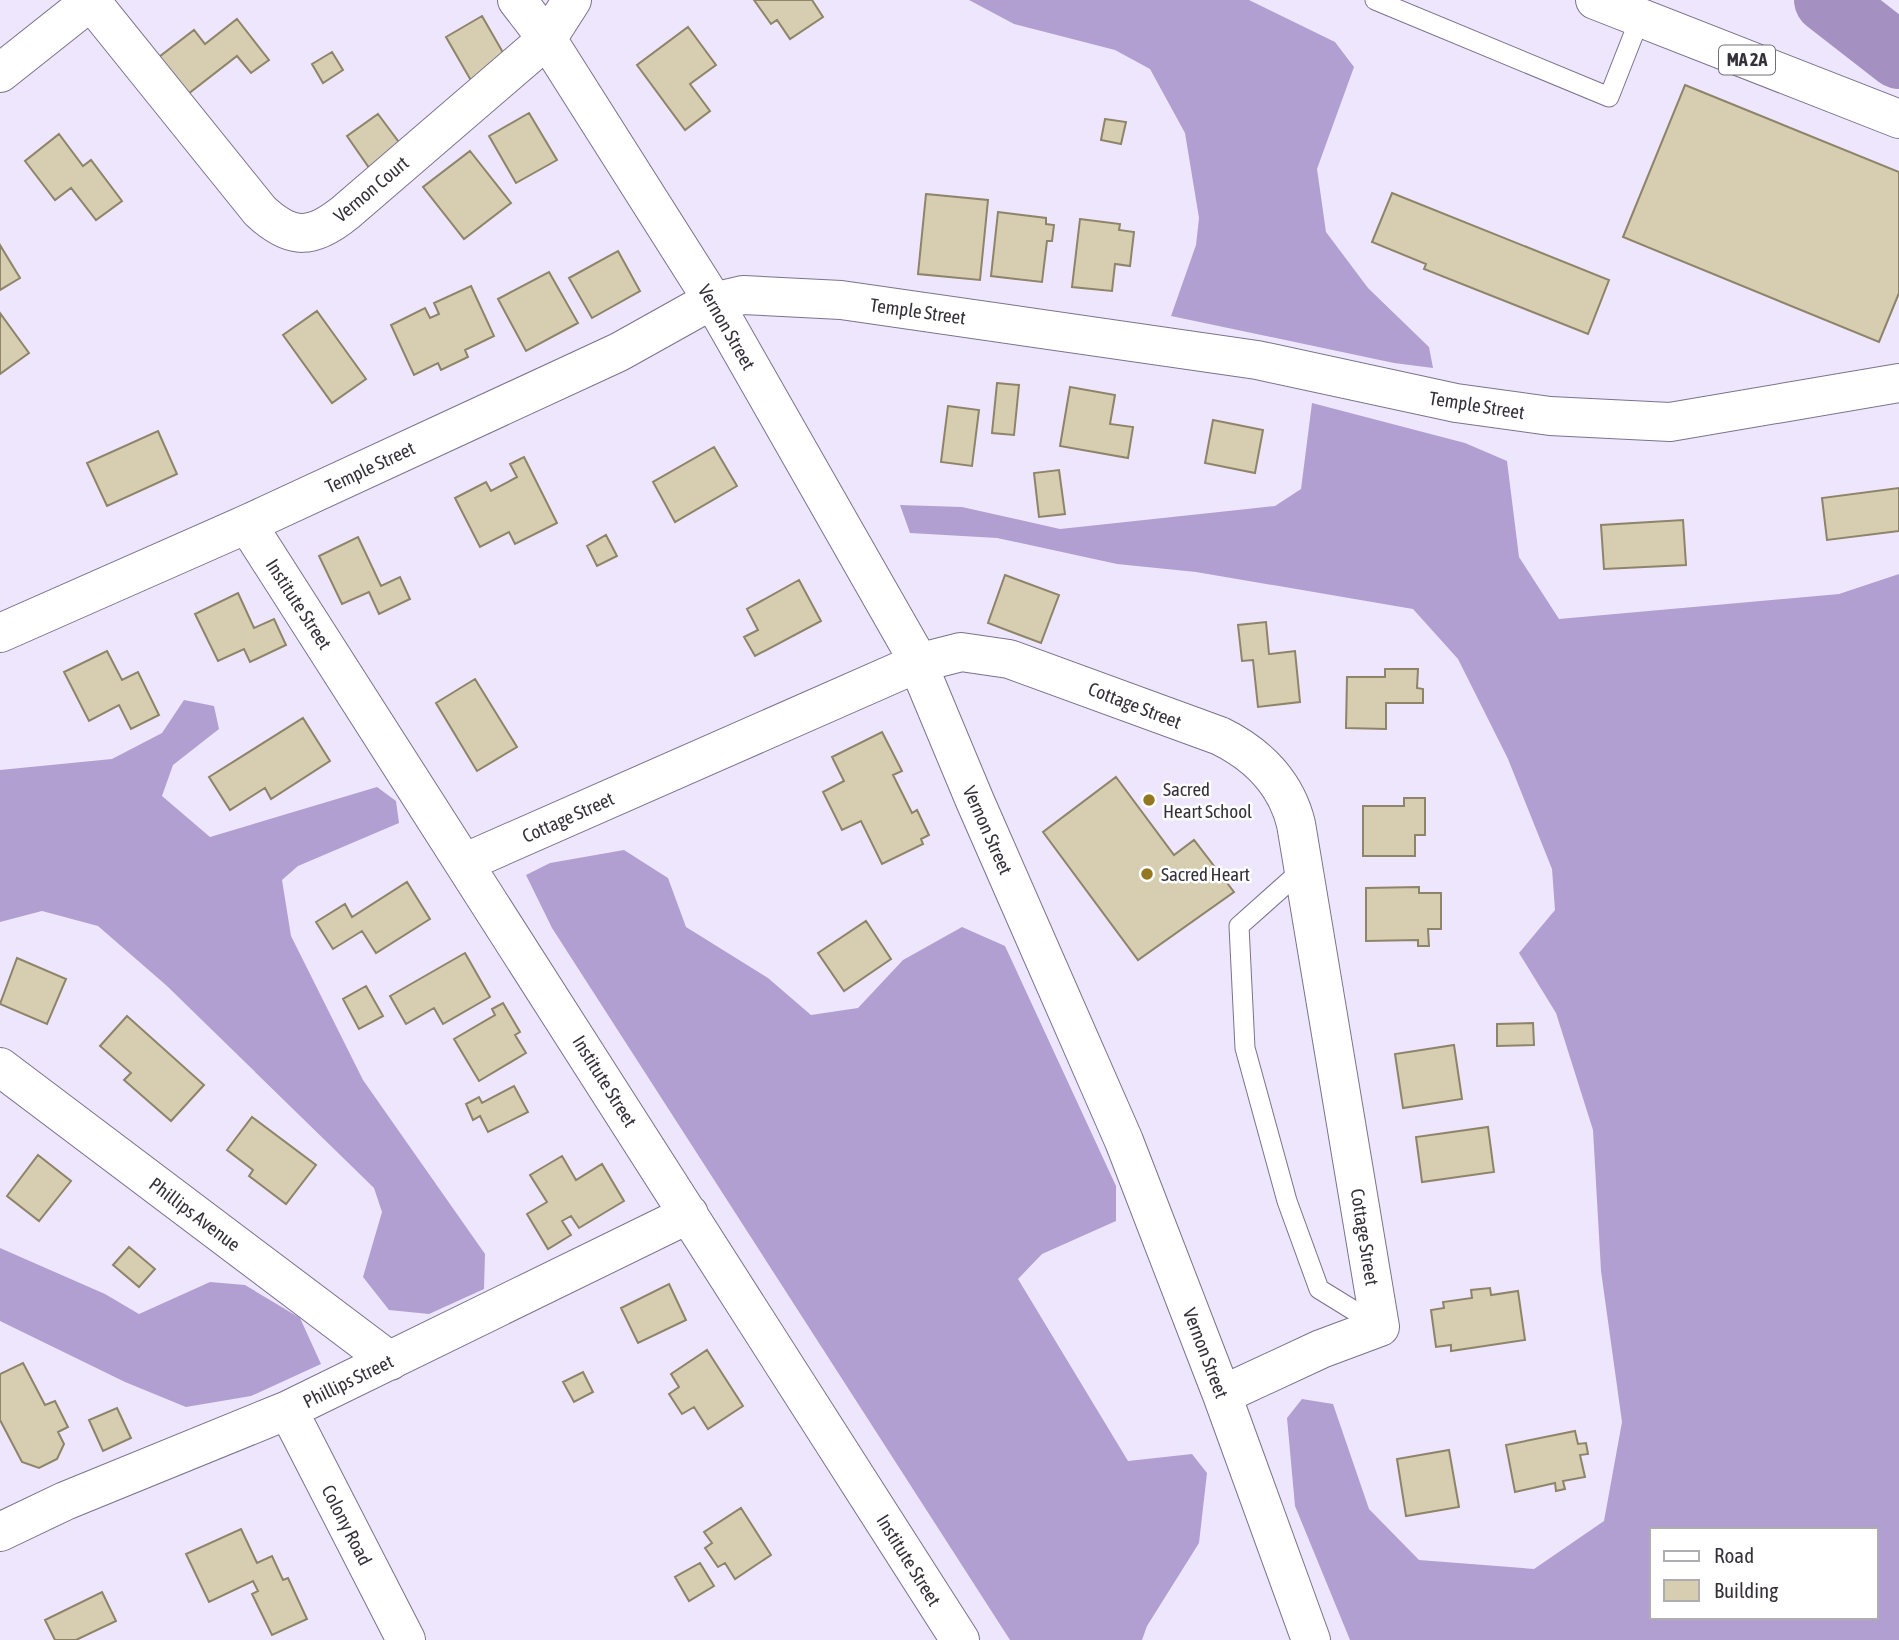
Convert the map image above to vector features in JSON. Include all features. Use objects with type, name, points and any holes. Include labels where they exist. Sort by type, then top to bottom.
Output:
[{"type":"main road","name":"Vernon Court","points":[[91,0],[260,211],[276,226],[298,234],[318,230],[334,222],[547,39],[572,0]]},
{"type":"main road","points":[[0,73],[91,0]]},
{"type":"main road","name":"Vernon Street","points":[[517,0],[547,39],[713,301],[918,663],[1124,1141],[1222,1395],[1311,1640]]},
{"type":"main road","name":"MA 2A","points":[[1595,0],[1899,119]]},
{"type":"main road","name":"Temple Street","points":[[0,633],[247,524],[619,352],[713,301],[758,293],[842,300],[1257,360],[1456,403],[1549,416],[1670,422],[1899,383]]},
{"type":"main road","name":"Institute Street","points":[[247,524],[466,862],[960,1640]]},
{"type":"main road","name":"Cottage Street","points":[[466,862],[918,663],[961,652],[1009,659],[1238,745],[1263,765],[1284,794],[1295,818],[1380,1327]]},
{"type":"main road","name":"Phillips Avenue","points":[[0,1067],[390,1361]]},
{"type":"main road","name":"Phillips Street","points":[[0,1532],[65,1502],[288,1410],[689,1214]]},
{"type":"main road","points":[[1222,1395],[1321,1349],[1380,1327]]},
{"type":"main road","name":"Colony Road","points":[[288,1410],[406,1640]]},
{"type":"lane","points":[[1374,0],[1609,97],[1640,18]]},
{"type":"lane","points":[[1303,870],[1239,926],[1245,1048],[1287,1201],[1319,1289],[1380,1327]]},
{"type":"shaded area","points":[[969,0],[1249,0],[1335,42],[1354,67],[1317,169],[1326,232],[1368,288],[1429,347],[1433,368],[1394,363],[1171,316],[1196,245],[1199,218],[1185,133],[1150,69],[1115,50],[1014,24]]},
{"type":"shaded area","points":[[1312,403],[1465,443],[1507,461],[1519,557],[1559,619],[1839,594],[1899,574],[1899,1640],[1350,1640],[1295,1506],[1287,1418],[1302,1399],[1333,1404],[1369,1509],[1419,1560],[1534,1569],[1604,1521],[1622,1422],[1601,1271],[1593,1130],[1556,1013],[1519,953],[1555,910],[1552,869],[1508,759],[1458,659],[1413,609],[1196,572],[1117,564],[997,538],[910,533],[900,505],[962,507],[1060,529],[1275,506],[1301,489]]},
{"type":"shaded area","points":[[184,700],[214,706],[219,729],[173,765],[162,796],[210,837],[377,787],[396,801],[399,823],[298,866],[282,880],[291,936],[363,1080],[485,1254],[484,1289],[429,1314],[389,1310],[363,1277],[382,1212],[374,1188],[167,986],[98,926],[42,911],[0,922],[0,770],[112,759],[162,733]]},
{"type":"shaded area","points":[[624,850],[668,878],[686,927],[768,978],[811,1015],[858,1008],[903,960],[962,927],[1005,946],[1116,1186],[1116,1221],[1042,1254],[1018,1279],[1128,1461],[1192,1454],[1207,1473],[1199,1543],[1147,1626],[1142,1640],[1010,1640],[552,928],[526,875],[550,863]]},
{"type":"shaded area","points":[[0,1248],[105,1294],[139,1314],[210,1282],[245,1285],[300,1318],[321,1364],[251,1396],[186,1407],[125,1382],[0,1321]]},
{"type":"building","points":[[754,0],[812,0],[823,17],[790,39],[777,20],[771,24]]},
{"type":"building","points":[[482,16],[509,63],[473,84],[446,37]]},
{"type":"building","points":[[237,19],[269,60],[251,73],[237,56],[188,94],[159,57],[194,30],[205,44]]},
{"type":"building","points":[[688,27],[716,65],[690,84],[710,111],[685,130],[637,65]]},
{"type":"building","points":[[332,52],[343,70],[323,83],[312,64]]},
{"type":"building","points":[[1685,85],[1899,172],[1899,293],[1879,342],[1623,237]]},
{"type":"building","points":[[529,113],[557,160],[516,183],[489,136]]},
{"type":"building","points":[[378,114],[404,149],[372,172],[347,136]]},
{"type":"building","points":[[1105,119],[1126,122],[1121,144],[1101,140]]},
{"type":"building","points":[[59,134],[83,166],[91,160],[122,201],[96,220],[71,188],[55,200],[25,161]]},
{"type":"building","points":[[470,151],[511,203],[464,239],[423,187]]},
{"type":"building","points":[[1392,193],[1609,280],[1588,334],[1424,269],[1426,264],[1372,242]]},
{"type":"building","points":[[926,194],[988,200],[980,280],[918,274]]},
{"type":"building","points":[[998,212],[1046,218],[1046,224],[1054,225],[1052,241],[1047,241],[1042,282],[991,276]]},
{"type":"building","points":[[1080,219],[1120,224],[1119,230],[1134,232],[1130,266],[1115,264],[1112,291],[1072,287]]},
{"type":"building","points":[[0,245],[20,278],[0,290]]},
{"type":"building","points":[[618,251],[640,291],[592,318],[569,278]]},
{"type":"building","points":[[549,272],[578,323],[526,351],[498,299]]},
{"type":"building","points":[[471,286],[494,336],[465,350],[468,357],[441,370],[438,363],[414,375],[391,325],[425,308],[430,318],[439,314],[434,303]]},
{"type":"building","points":[[317,311],[366,379],[332,403],[283,335]]},
{"type":"building","points":[[0,313],[29,353],[0,374]]},
{"type":"building","points":[[997,383],[1019,385],[1014,435],[992,433]]},
{"type":"building","points":[[1070,387],[1115,395],[1110,424],[1133,427],[1128,458],[1060,446]]},
{"type":"building","points":[[948,406],[979,410],[972,466],[941,462]]},
{"type":"building","points":[[1213,420],[1263,430],[1255,473],[1205,463]]},
{"type":"building","points":[[158,431],[177,474],[107,506],[87,463]]},
{"type":"building","points":[[714,447],[737,486],[675,522],[653,482]]},
{"type":"building","points":[[524,457],[557,523],[515,544],[509,532],[480,547],[455,498],[486,482],[491,491],[517,477],[510,464]]},
{"type":"building","points":[[1059,470],[1065,514],[1039,517],[1034,473]]},
{"type":"building","points":[[1899,488],[1899,531],[1827,540],[1822,498]]},
{"type":"building","points":[[1683,520],[1686,565],[1604,569],[1601,525]]},
{"type":"building","points":[[606,535],[617,556],[597,566],[587,546]]},
{"type":"building","points":[[358,537],[381,586],[400,577],[410,599],[379,614],[369,592],[342,604],[319,556]]},
{"type":"building","points":[[1005,575],[1059,595],[1041,643],[988,623]]},
{"type":"building","points":[[799,580],[821,621],[755,656],[744,637],[758,630],[747,609]]},
{"type":"building","points":[[238,593],[254,628],[274,619],[286,645],[250,662],[244,649],[218,661],[195,614]]},
{"type":"building","points":[[1266,622],[1269,654],[1295,651],[1300,702],[1258,707],[1253,660],[1242,661],[1238,625]]},
{"type":"building","points":[[107,651],[122,680],[138,672],[159,715],[131,729],[119,705],[89,721],[64,672]]},
{"type":"building","points":[[1385,669],[1418,669],[1417,688],[1423,689],[1423,703],[1386,703],[1386,729],[1346,728],[1347,677],[1385,677]]},
{"type":"building","points":[[475,679],[517,747],[477,771],[436,703]]},
{"type":"building","points":[[303,718],[330,761],[271,799],[265,788],[230,810],[209,777]]},
{"type":"building","points":[[882,732],[902,771],[893,775],[912,813],[917,810],[929,835],[921,839],[923,844],[882,864],[861,821],[842,830],[823,792],[844,781],[832,757]]},
{"type":"building","name":"Sacred Heart","points":[[1116,777],[1174,855],[1194,840],[1234,892],[1138,960],[1043,832]]},
{"type":"building","points":[[1404,798],[1425,798],[1425,835],[1415,835],[1415,856],[1363,856],[1363,806],[1404,806]]},
{"type":"building","points":[[407,882],[430,919],[376,953],[362,931],[333,949],[316,922],[345,904],[352,917]]},
{"type":"building","points":[[1419,887],[1419,893],[1441,893],[1441,929],[1428,929],[1429,946],[1418,946],[1418,940],[1366,941],[1366,888]]},
{"type":"building","points":[[866,921],[891,959],[844,991],[818,953]]},
{"type":"building","points":[[465,953],[490,997],[443,1024],[434,1008],[406,1024],[390,996]]},
{"type":"building","points":[[17,958],[66,979],[47,1024],[0,1004]]},
{"type":"building","points":[[366,986],[383,1016],[359,1029],[343,999]]},
{"type":"building","points":[[503,1003],[520,1032],[515,1035],[526,1053],[479,1081],[454,1039],[495,1015],[492,1009]]},
{"type":"building","points":[[127,1016],[204,1085],[171,1121],[124,1080],[131,1073],[100,1046]]},
{"type":"building","points":[[1533,1023],[1534,1045],[1497,1046],[1497,1024]]},
{"type":"building","points":[[1454,1045],[1462,1099],[1403,1108],[1395,1054]]},
{"type":"building","points":[[514,1086],[528,1112],[488,1132],[480,1116],[473,1120],[466,1104],[479,1097],[482,1103]]},
{"type":"building","points":[[252,1117],[316,1165],[286,1204],[249,1176],[253,1170],[227,1150]]},
{"type":"building","points":[[1488,1127],[1494,1172],[1422,1182],[1416,1137]]},
{"type":"building","points":[[38,1155],[71,1181],[39,1221],[7,1196]]},
{"type":"building","points":[[562,1156],[576,1180],[602,1164],[624,1201],[579,1228],[571,1216],[562,1221],[571,1235],[548,1249],[527,1214],[547,1202],[530,1175]]},
{"type":"building","points":[[129,1247],[155,1269],[139,1287],[113,1265]]},
{"type":"building","points":[[669,1284],[686,1320],[638,1343],[621,1308]]},
{"type":"building","points":[[1490,1288],[1491,1295],[1518,1291],[1525,1340],[1451,1351],[1451,1345],[1436,1347],[1431,1310],[1444,1308],[1443,1302],[1472,1298],[1471,1290]]},
{"type":"building","points":[[707,1350],[743,1406],[708,1429],[694,1407],[682,1414],[669,1394],[679,1387],[671,1374]]},
{"type":"building","points":[[23,1363],[45,1405],[55,1401],[68,1427],[58,1432],[64,1444],[57,1459],[39,1468],[22,1462],[0,1420],[0,1374]]},
{"type":"building","points":[[583,1372],[593,1392],[574,1402],[563,1382]]},
{"type":"building","points":[[117,1408],[131,1438],[103,1451],[89,1420]]},
{"type":"building","points":[[1575,1431],[1578,1444],[1586,1443],[1588,1454],[1580,1455],[1585,1477],[1563,1481],[1565,1489],[1556,1491],[1555,1483],[1515,1492],[1506,1445]]},
{"type":"building","points":[[1449,1450],[1459,1507],[1406,1516],[1397,1459]]},
{"type":"building","points":[[741,1508],[771,1555],[735,1579],[725,1563],[718,1567],[705,1548],[712,1543],[704,1532]]},
{"type":"building","points":[[241,1529],[257,1563],[272,1556],[283,1580],[288,1578],[307,1619],[272,1635],[252,1594],[258,1591],[253,1581],[209,1602],[186,1554]]},
{"type":"building","points":[[700,1563],[714,1586],[689,1601],[675,1577]]},
{"type":"building","points":[[102,1592],[116,1621],[76,1640],[55,1640],[45,1620]]},
{"type":"waterway","points":[[1827,0],[1899,56]]},
{"type":"place","name":"Sacred Heart School","points":[[1149,800]]},
{"type":"place","name":"Sacred Heart","points":[[1147,874]]}]
